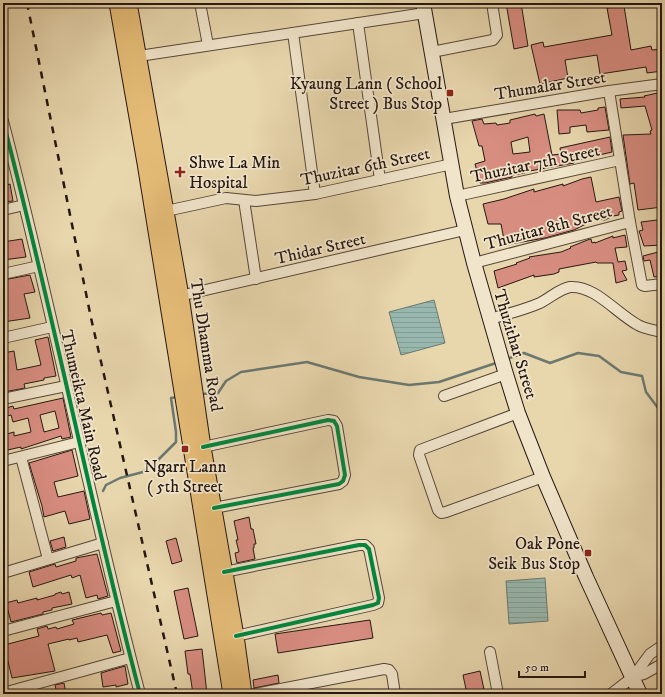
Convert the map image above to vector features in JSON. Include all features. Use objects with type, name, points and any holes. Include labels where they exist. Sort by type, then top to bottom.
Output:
[{"type":"main road","name":"Thu Dhamma Road","points":[[117,3],[152,163],[166,211],[174,297],[214,508],[236,636],[244,694]]},
{"type":"main road","name":"Thu Dhamma Road","points":[[129,3],[139,56],[152,163],[174,297],[231,694]]},
{"type":"main road","name":"Thuzithar Street","points":[[424,8],[457,196],[465,230],[505,372],[518,413],[543,477],[586,577],[640,694]]},
{"type":"street","points":[[200,3],[208,45]]},
{"type":"street","points":[[432,52],[493,40],[496,38],[497,35],[492,3]]},
{"type":"street","points":[[139,56],[358,23],[424,8]]},
{"type":"street","points":[[358,23],[380,180]]},
{"type":"street","points":[[293,33],[315,194]]},
{"type":"street","name":"Thumalar Street","points":[[444,119],[609,91],[662,84]]},
{"type":"street","points":[[609,91],[630,222],[642,285],[662,284]]},
{"type":"street","name":"Thumeikta Main Road","points":[[3,121],[7,149],[24,205],[39,266],[116,601],[140,694]]},
{"type":"street","name":"Thuzitar 7th Street","points":[[457,196],[620,160]]},
{"type":"street","name":"Thuzitar 6th Street","points":[[166,211],[226,198],[265,201],[315,194],[452,164]]},
{"type":"street","points":[[244,200],[256,279]]},
{"type":"street","points":[[3,210],[24,205]]},
{"type":"street","name":"Thuzitar 8th Street","points":[[474,263],[630,222]]},
{"type":"street","name":"Thidar Street","points":[[174,297],[465,230]]},
{"type":"street","points":[[3,274],[39,266]]},
{"type":"street","points":[[490,319],[530,307],[542,302],[565,288],[571,287],[582,288],[596,295],[640,326],[662,332]]},
{"type":"street","points":[[3,338],[52,327]]},
{"type":"street","points":[[444,396],[505,372]]},
{"type":"street","points":[[3,399],[66,386]]},
{"type":"street","points":[[518,413],[420,450],[419,455],[438,510],[441,513],[543,477]]},
{"type":"street","points":[[203,447],[328,420],[334,421],[337,426],[345,475],[343,481],[339,484],[214,508]]},
{"type":"street","points":[[3,461],[79,442]]},
{"type":"street","points":[[21,457],[48,559]]},
{"type":"street","points":[[3,573],[103,543]]},
{"type":"street","points":[[224,572],[365,545],[369,549],[380,598],[378,603],[236,636]]},
{"type":"street","points":[[3,631],[116,601]]},
{"type":"street","points":[[611,694],[633,677],[650,654],[662,646]]},
{"type":"street","points":[[490,652],[498,694]]},
{"type":"street","points":[[3,693],[130,658]]},
{"type":"street","points":[[633,677],[644,674],[662,664]]},
{"type":"street","points":[[255,694],[384,669],[390,670],[392,674],[395,694]]},
{"type":"water","points":[[434,300],[445,343],[401,355],[389,312]]},
{"type":"water","points":[[545,578],[548,621],[509,624],[506,581]]},
{"type":"building","points":[[506,3],[521,3],[528,46],[514,49]]},
{"type":"building","points":[[624,6],[631,50],[651,46],[652,50],[662,49],[662,71],[647,73],[646,67],[600,74],[597,55],[565,60],[568,78],[540,84],[531,45],[543,42],[544,47],[612,35],[607,8]]},
{"type":"building","points":[[662,92],[662,207],[638,210],[634,183],[630,184],[623,135],[651,134],[650,131],[652,130],[645,106],[621,108],[620,99],[645,97],[644,96]]},
{"type":"building","points":[[605,107],[609,130],[587,132],[586,125],[570,127],[570,133],[559,134],[557,110],[580,110],[581,113],[598,110],[598,108]]},
{"type":"building","points":[[535,114],[536,116],[544,114],[552,155],[561,154],[560,148],[610,137],[612,152],[574,161],[574,163],[524,172],[525,173],[512,175],[512,177],[480,183],[475,164],[485,161],[482,146],[479,146],[472,121],[482,119],[484,124],[496,123],[497,125],[510,123],[510,120]],"holes":[[[528,137],[530,152],[513,154],[511,142]]]},
{"type":"building","points":[[591,177],[596,202],[619,197],[622,211],[619,212],[619,215],[605,220],[589,217],[590,222],[574,230],[545,238],[505,245],[501,224],[488,224],[483,204],[534,189],[534,192],[563,184],[563,186]]},
{"type":"building","points":[[10,184],[13,201],[3,202],[3,186]]},
{"type":"building","points":[[657,220],[662,233],[662,245],[644,246],[639,231],[643,230],[641,222]]},
{"type":"building","points":[[625,235],[627,247],[615,248],[618,262],[625,261],[627,270],[622,271],[627,280],[616,283],[613,263],[596,262],[559,269],[559,272],[554,274],[534,277],[534,275],[498,288],[494,271],[517,264],[516,263],[530,258],[529,257],[561,252],[590,239],[592,243],[595,243],[613,236],[613,238]]},
{"type":"building","points":[[22,239],[26,257],[3,260],[3,242]]},
{"type":"building","points":[[662,251],[662,276],[654,277],[650,260],[644,261],[643,256]]},
{"type":"building","points":[[30,275],[35,292],[24,294],[30,318],[3,322],[3,312],[7,309],[3,294],[3,280]]},
{"type":"building","points":[[48,337],[56,376],[24,384],[25,388],[4,392],[3,353],[14,351],[17,370],[41,365],[35,340]]},
{"type":"building","points":[[63,398],[71,437],[62,439],[61,436],[21,449],[21,447],[3,451],[3,435],[14,432],[14,436],[31,432],[28,418],[13,422],[11,415],[3,417],[3,409],[13,406],[14,409]],"holes":[[[55,411],[59,428],[44,432],[40,415]]]},
{"type":"building","points":[[72,450],[78,476],[54,482],[58,497],[84,491],[90,519],[69,524],[65,511],[44,517],[29,463]]},
{"type":"building","points":[[249,517],[256,544],[254,544],[253,548],[255,559],[237,563],[235,553],[239,552],[234,521]]},
{"type":"building","points":[[64,537],[66,547],[53,551],[50,541]]},
{"type":"building","points":[[176,538],[182,561],[172,564],[166,541]]},
{"type":"building","points":[[97,554],[108,596],[98,599],[97,595],[86,598],[80,575],[72,578],[71,575],[33,587],[29,572],[55,564],[56,567],[76,561],[76,558]]},
{"type":"building","points":[[188,588],[198,636],[184,639],[174,591]]},
{"type":"building","points":[[61,592],[62,594],[69,592],[72,604],[52,608],[52,610],[43,612],[43,614],[11,622],[6,603],[17,600],[18,603],[37,598],[37,600]]},
{"type":"building","points":[[101,613],[102,615],[111,613],[121,651],[113,653],[107,635],[78,642],[77,638],[48,644],[55,671],[12,678],[4,645],[39,636],[37,629],[47,626],[48,629],[56,627],[57,629],[74,624],[72,620]]},
{"type":"building","points":[[370,620],[373,638],[278,653],[275,634]]},
{"type":"building","points":[[202,649],[207,694],[193,694],[190,674],[188,674],[185,651]]},
{"type":"building","points":[[125,666],[128,684],[116,687],[116,685],[103,687],[101,673]]},
{"type":"building","points":[[480,671],[485,694],[467,694],[463,675]]},
{"type":"building","points":[[278,675],[279,683],[254,688],[253,680]]},
{"type":"building","points":[[64,683],[66,694],[57,694],[55,685]]},
{"type":"waterway","points":[[507,359],[524,353],[550,363],[578,353],[599,356],[621,372],[642,376],[646,392],[658,408],[662,408]]},
{"type":"waterway","points":[[201,394],[218,393],[226,381],[241,372],[307,362],[359,377],[409,385],[439,382],[499,362]]},
{"type":"waterway","points":[[103,491],[106,485],[120,478],[143,472],[158,460],[176,442],[171,398],[178,397]]},
{"type":"railway","points":[[27,3],[91,318],[177,694]]},
{"type":"cycle path","points":[[3,121],[140,694]]},
{"type":"cycle path","points":[[203,447],[328,420],[334,421],[337,426],[345,475],[343,481],[339,484],[214,508]]},
{"type":"cycle path","points":[[224,572],[365,545],[369,549],[379,598],[378,603],[373,605],[236,636]]},
{"type":"place","name":"Kyaung Lann ( School Street ) Bus Stop","points":[[450,93]]},
{"type":"place","name":"Shwe La Min Hospital","points":[[180,172]]},
{"type":"place","name":"Ngarr Lann ( 5th Street","points":[[185,449]]},
{"type":"place","name":"Oak Pone Seik Bus Stop","points":[[588,553]]}]
